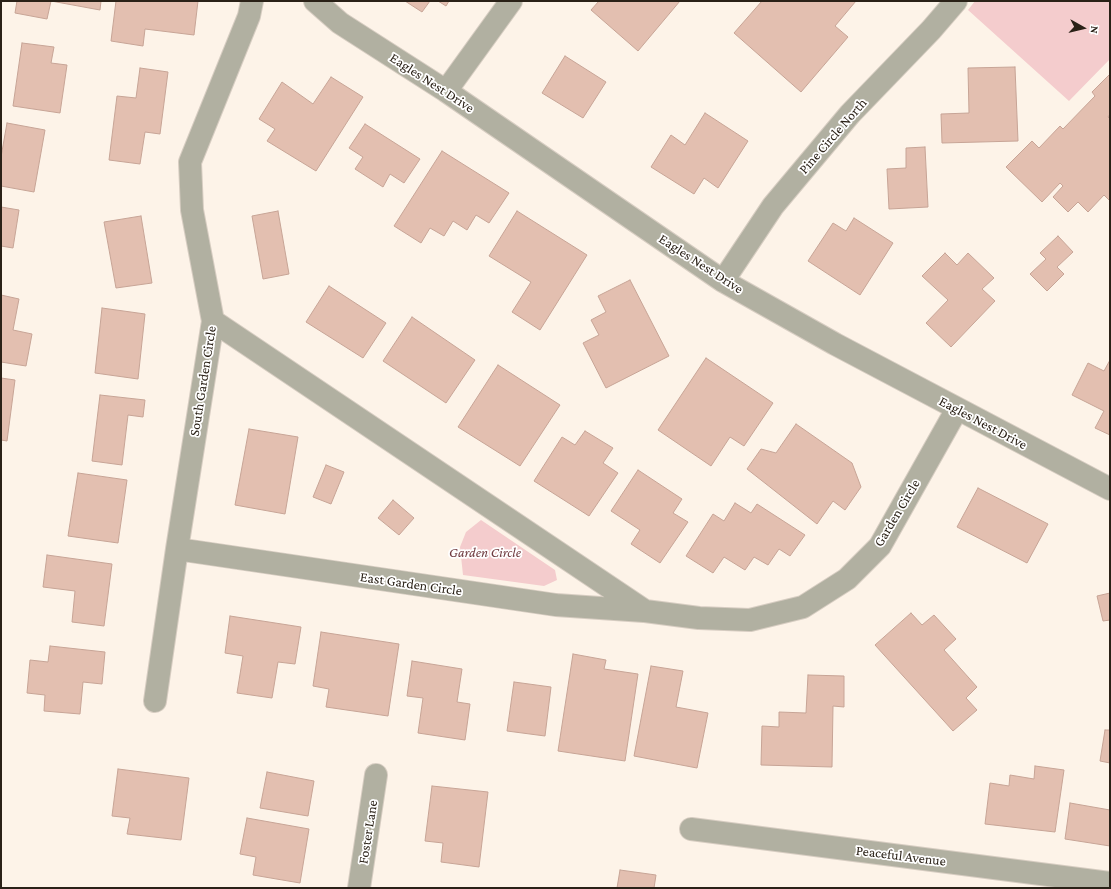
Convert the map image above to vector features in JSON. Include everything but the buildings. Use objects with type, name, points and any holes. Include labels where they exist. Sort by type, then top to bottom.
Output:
[{"type":"street","name":"South Garden Circle","points":[[155,701],[213,321],[192,210],[190,162],[249,16],[252,1]]},
{"type":"street","name":"Eagles Nest Drive","points":[[315,1],[340,23],[446,91],[723,281],[834,344],[1110,489]]},
{"type":"street","points":[[446,91],[511,1]]},
{"type":"street","name":"Pine Circle North","points":[[723,281],[772,206],[850,114],[931,30],[956,1]]},
{"type":"street","name":"Garden Circle","points":[[213,321],[646,611],[699,618],[750,620],[803,607],[847,578],[880,546],[957,409]]},
{"type":"street","name":"East Garden Circle","points":[[177,549],[556,605],[646,611]]},
{"type":"street","name":"Foster Lane","points":[[359,888],[376,775]]},
{"type":"street","name":"Peaceful Avenue","points":[[691,829],[1110,883]]},
{"type":"green space","points":[[975,1],[1110,1],[1110,59],[1069,101],[968,10]]},
{"type":"green space","name":"Garden Circle","points":[[481,520],[555,570],[557,580],[544,586],[463,575],[460,547],[466,532]]}]
